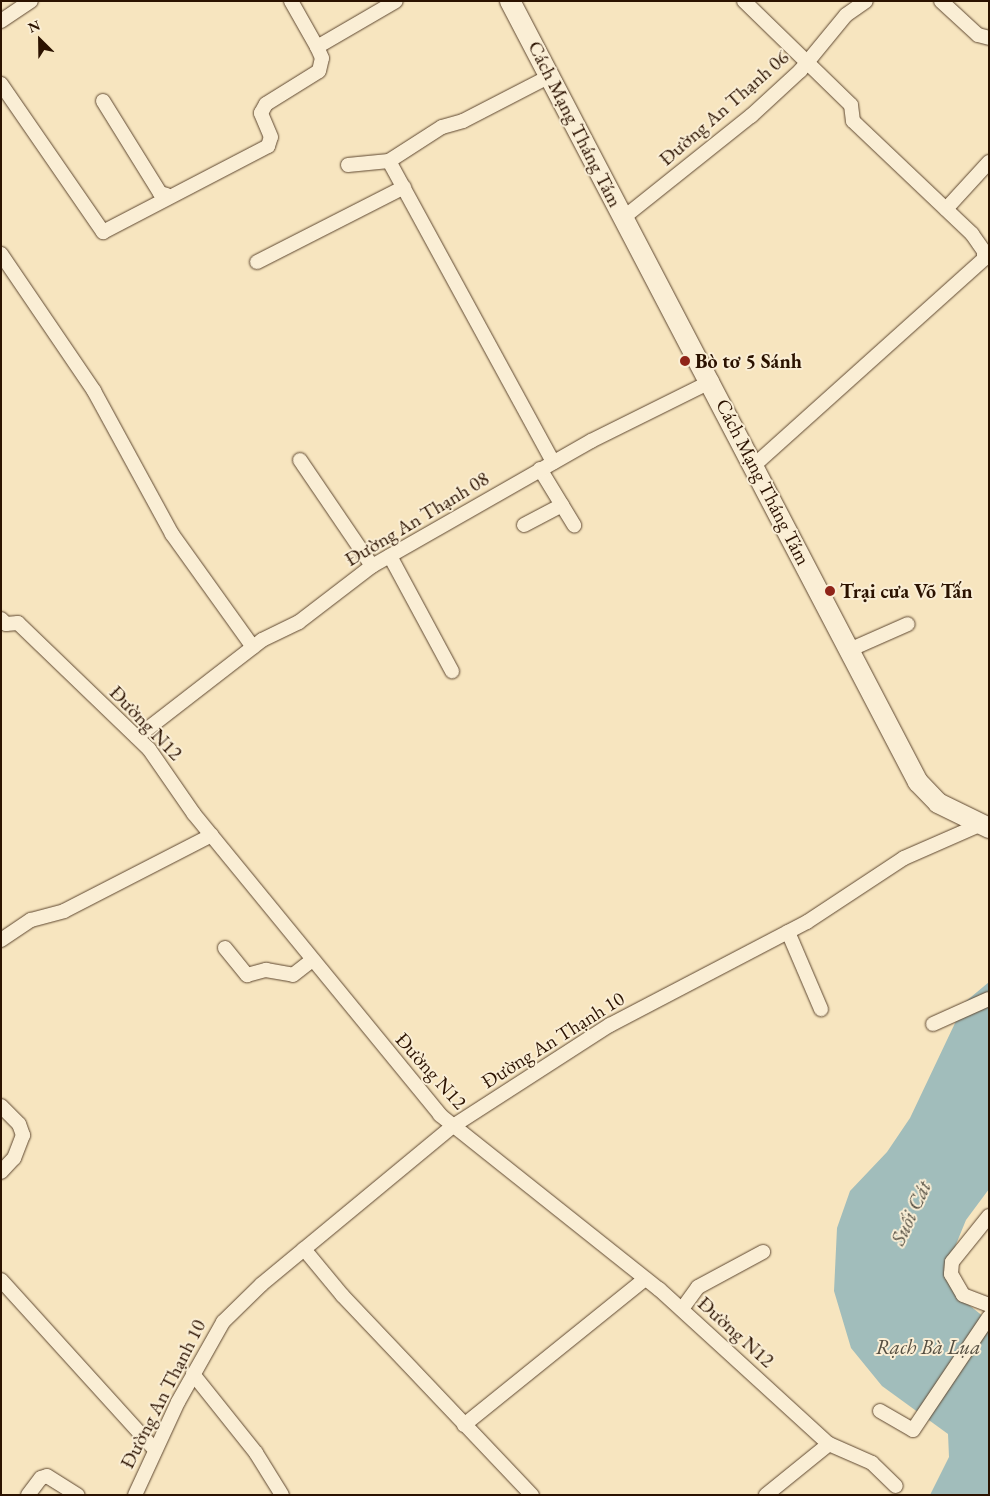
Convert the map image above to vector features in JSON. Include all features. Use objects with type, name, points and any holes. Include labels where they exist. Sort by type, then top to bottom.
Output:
[{"type":"main road","name":"Cách Mạng Tháng Tám","points":[[510,1],[552,75],[623,218],[712,381],[753,466],[918,782],[938,803],[984,826]]},
{"type":"street","points":[[1,21],[31,1]]},
{"type":"street","points":[[1,84],[102,232],[167,195],[268,146],[271,137],[261,113],[266,104],[319,71],[322,58],[291,1]]},
{"type":"street","points":[[317,47],[396,1]]},
{"type":"street","points":[[744,1],[851,105],[853,120],[972,234],[984,251],[984,259],[753,466]]},
{"type":"street","name":"Đường An Thạnh 06","points":[[623,218],[752,116],[808,62],[846,15],[866,1]]},
{"type":"street","points":[[941,1],[978,35],[989,38]]},
{"type":"street","points":[[348,165],[364,166],[389,161],[442,127],[463,121],[552,75]]},
{"type":"street","points":[[103,101],[160,193],[167,195]]},
{"type":"street","points":[[389,161],[553,462]]},
{"type":"street","points":[[946,209],[989,162]]},
{"type":"street","points":[[257,262],[404,187]]},
{"type":"street","points":[[1,254],[94,390],[172,534],[252,647]]},
{"type":"street","name":"Đường An Thạnh 08","points":[[137,737],[252,647],[299,622],[372,566],[540,469],[712,381]]},
{"type":"street","points":[[300,460],[372,566]]},
{"type":"street","points":[[540,469],[574,524]]},
{"type":"street","points":[[524,525],[562,505]]},
{"type":"street","points":[[390,556],[452,671]]},
{"type":"street","name":"Đường N12","points":[[1,619],[6,624],[18,623],[137,737],[343,1001],[453,1126],[548,1204],[604,1242],[644,1280],[687,1301],[829,1444],[872,1463],[896,1486]]},
{"type":"street","points":[[849,650],[908,624]]},
{"type":"street","name":"Đường An Thạnh 10","points":[[135,1495],[193,1374],[223,1322],[304,1249],[453,1126],[610,1026],[788,932],[904,858],[984,826]]},
{"type":"street","points":[[1,940],[31,920],[64,911],[212,835]]},
{"type":"street","points":[[788,932],[821,1009]]},
{"type":"street","points":[[225,948],[248,975],[266,970],[293,975],[312,960]]},
{"type":"street","points":[[933,1024],[989,999]]},
{"type":"street","points":[[1,1106],[19,1124],[23,1135],[14,1158],[1,1172]]},
{"type":"street","points":[[989,1216],[952,1262],[951,1274],[963,1295],[989,1305]]},
{"type":"street","points":[[304,1249],[464,1425],[532,1495]]},
{"type":"street","points":[[687,1301],[763,1252]]},
{"type":"street","points":[[1,1280],[155,1450]]},
{"type":"street","points":[[464,1425],[644,1280]]},
{"type":"street","points":[[880,1411],[913,1430],[989,1317]]},
{"type":"street","points":[[193,1374],[256,1454],[282,1495]]},
{"type":"street","points":[[766,1495],[829,1444]]},
{"type":"street","points":[[28,1495],[41,1478],[48,1476],[77,1495]]},
{"type":"water","name":"Rạch Bà Lụa","points":[[989,982],[989,1189],[966,1220],[950,1259],[964,1301],[989,1321],[989,1495],[930,1495],[949,1457],[948,1434],[882,1386],[851,1348],[834,1291],[837,1228],[850,1191],[887,1152],[910,1118],[965,1002]]},
{"type":"place","name":"Bò tơ 5 Sánh","points":[[685,361]]},
{"type":"place","name":"Trại cưa Võ Tấn","points":[[830,591]]},
{"type":"water label","name":"Suối Cát","points":[[911,1213]]}]
